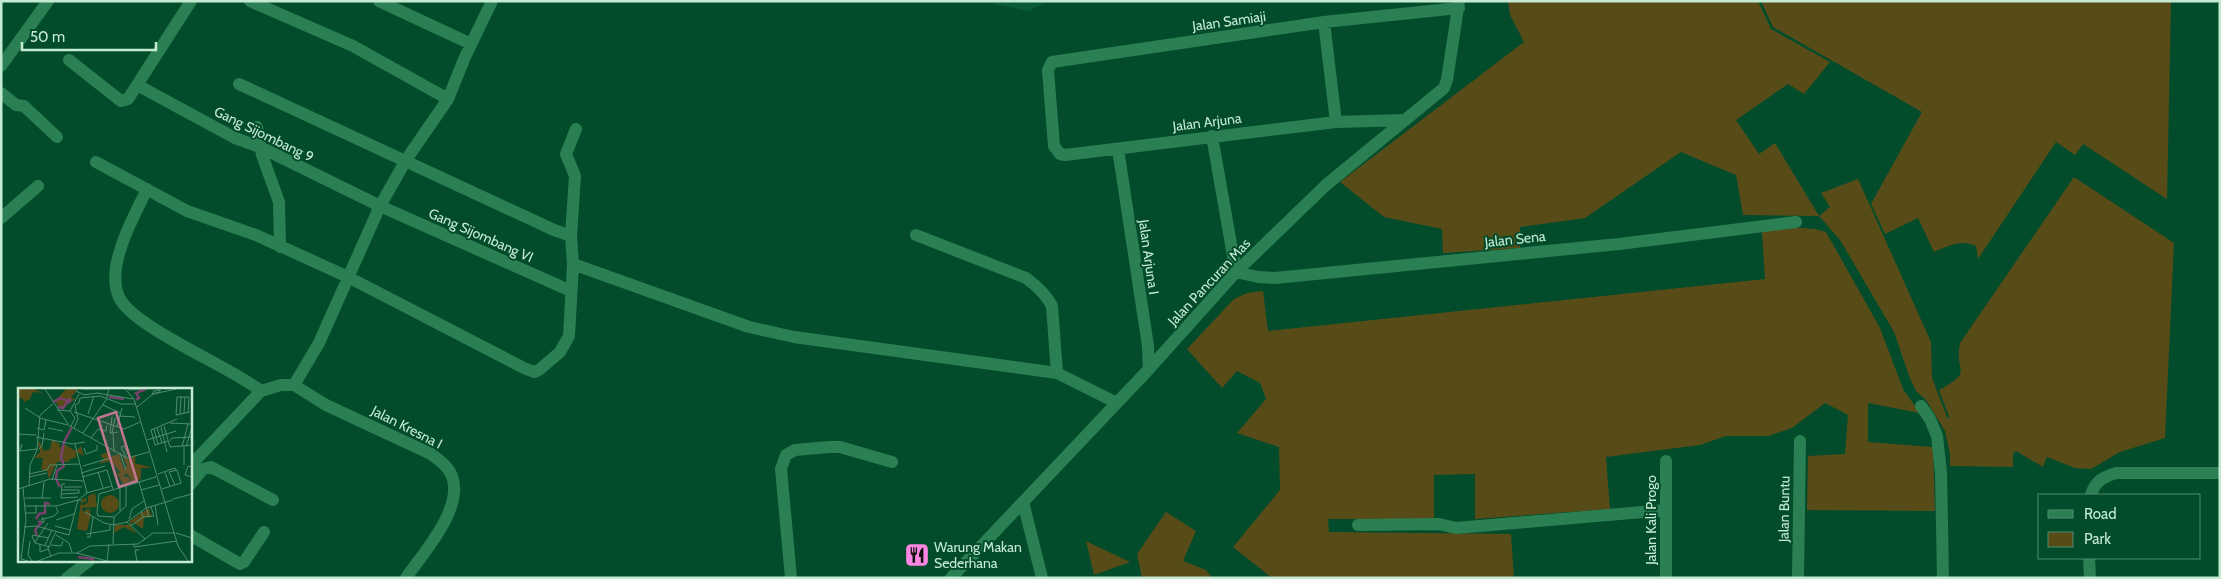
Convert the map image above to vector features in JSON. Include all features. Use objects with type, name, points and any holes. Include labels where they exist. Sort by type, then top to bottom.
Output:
[{"type":"street","points":[[1,66],[48,1]]},
{"type":"street","points":[[69,60],[121,101],[128,99],[191,1]]},
{"type":"street","points":[[250,1],[353,46],[448,99]]},
{"type":"street","points":[[379,1],[471,44]]},
{"type":"street","points":[[191,465],[261,391],[272,386],[294,385],[319,344],[380,206],[406,160],[448,99],[471,44],[492,1]]},
{"type":"street","name":"Jalan Samiaji","points":[[1051,109],[1048,72],[1052,62],[1324,22],[1459,5]]},
{"type":"street","name":"Jalan Pancuran Mas","points":[[956,575],[1149,369],[1236,272],[1326,185],[1444,88],[1447,80],[1459,5]]},
{"type":"street","points":[[1324,22],[1336,122]]},
{"type":"street","points":[[239,84],[554,230],[571,236]]},
{"type":"street","name":"Gang Sijombang 9","points":[[137,85],[235,138],[260,147],[380,206]]},
{"type":"street","points":[[1,93],[16,105],[24,106],[57,137]]},
{"type":"street","name":"Jalan Arjuna","points":[[1051,109],[1054,146],[1060,154],[1071,155],[1336,122],[1406,120]]},
{"type":"street","points":[[258,127],[260,147],[279,202],[280,247]]},
{"type":"street","points":[[96,162],[186,211],[256,235],[348,277],[535,372],[540,370],[560,352],[569,336],[573,264],[571,236],[575,176],[566,154],[576,129]]},
{"type":"street","points":[[1212,136],[1236,272]]},
{"type":"street","name":"Jalan Arjuna I","points":[[1118,149],[1148,346],[1149,369]]},
{"type":"street","points":[[1,218],[38,186]]},
{"type":"street","points":[[147,189],[120,250],[116,269],[116,285],[119,298],[137,317],[156,330],[236,374],[261,391]]},
{"type":"street","name":"Gang Sijombang VI","points":[[380,206],[571,291]]},
{"type":"street","name":"Jalan Sena","points":[[1236,272],[1258,277],[1275,278],[1619,244],[1796,222]]},
{"type":"street","points":[[916,234],[1026,278],[1036,285],[1048,298],[1052,306],[1057,373]]},
{"type":"street","points":[[573,264],[749,327],[794,337],[1057,373],[1117,403]]},
{"type":"street","name":"Jalan Kresna I","points":[[294,385],[326,405],[431,454],[446,465],[452,477],[451,508],[438,532],[406,578]]},
{"type":"street","points":[[1921,406],[1930,419],[1937,436],[1941,473],[1943,578]]},
{"type":"street","name":"Jalan Buntu","points":[[1798,578],[1800,442]]},
{"type":"street","points":[[791,578],[781,469],[786,455],[795,450],[840,447],[892,462]]},
{"type":"street","name":"Jalan Kali Progo","points":[[1666,461],[1666,578]]},
{"type":"street","points":[[191,484],[203,469],[211,467],[273,500]]},
{"type":"street","points":[[2091,494],[2094,486],[2102,477],[2116,473],[2220,473]]},
{"type":"street","points":[[1023,502],[1042,578]]},
{"type":"street","points":[[1358,526],[1439,524],[1459,527],[1666,510]]},
{"type":"street","points":[[191,536],[240,564],[244,562],[264,532]]},
{"type":"street","points":[[2089,559],[2090,578]]},
{"type":"street","points":[[67,578],[87,562]]},
{"type":"shaded area","points":[[980,1],[1049,1],[1028,11]]},
{"type":"green space","points":[[1508,1],[1758,1],[1771,29],[1830,62],[1804,94],[1788,84],[1736,120],[1759,154],[1775,143],[1819,216],[1743,215],[1736,175],[1681,152],[1585,218],[1520,227],[1520,248],[1443,253],[1442,229],[1384,217],[1340,182],[1524,42],[1510,15]]},
{"type":"green space","points":[[1761,1],[2171,1],[2167,199],[2083,144],[2075,155],[2056,142],[1978,259],[1976,246],[1965,243],[1955,244],[1934,252],[1918,218],[1885,234],[1871,204],[1922,112],[1773,27]]},
{"type":"green space","points":[[2074,177],[2174,243],[2165,438],[2120,452],[2091,469],[2075,468],[2047,457],[2043,467],[2016,451],[2013,454],[2013,467],[1950,466],[1950,454],[1945,431],[1926,400],[1916,391],[1894,332],[1840,240],[1819,216],[1830,207],[1821,193],[1858,179],[1931,342],[1932,378],[1947,417],[1950,419],[1939,390],[1957,379],[1960,375],[1960,343]]},
{"type":"green space","points":[[1788,227],[1815,229],[1826,232],[1880,328],[1903,389],[1920,413],[1868,403],[1868,442],[1933,447],[1935,511],[1807,510],[1808,456],[1845,454],[1848,415],[1825,403],[1792,428],[1768,436],[1726,436],[1700,445],[1606,457],[1610,509],[1475,519],[1475,474],[1434,475],[1434,519],[1328,519],[1329,532],[1511,534],[1514,578],[1272,578],[1233,547],[1280,490],[1279,447],[1237,433],[1266,399],[1260,383],[1237,371],[1222,388],[1187,349],[1234,299],[1247,293],[1263,291],[1268,331],[1765,279],[1762,232]]},
{"type":"green space","points":[[1166,512],[1196,531],[1183,561],[1206,570],[1212,578],[1142,578],[1137,554]]},
{"type":"green space","points":[[1086,541],[1130,562],[1094,575]]},
{"type":"place","name":"Warung Makan Sederhana","points":[[917,555]]}]
